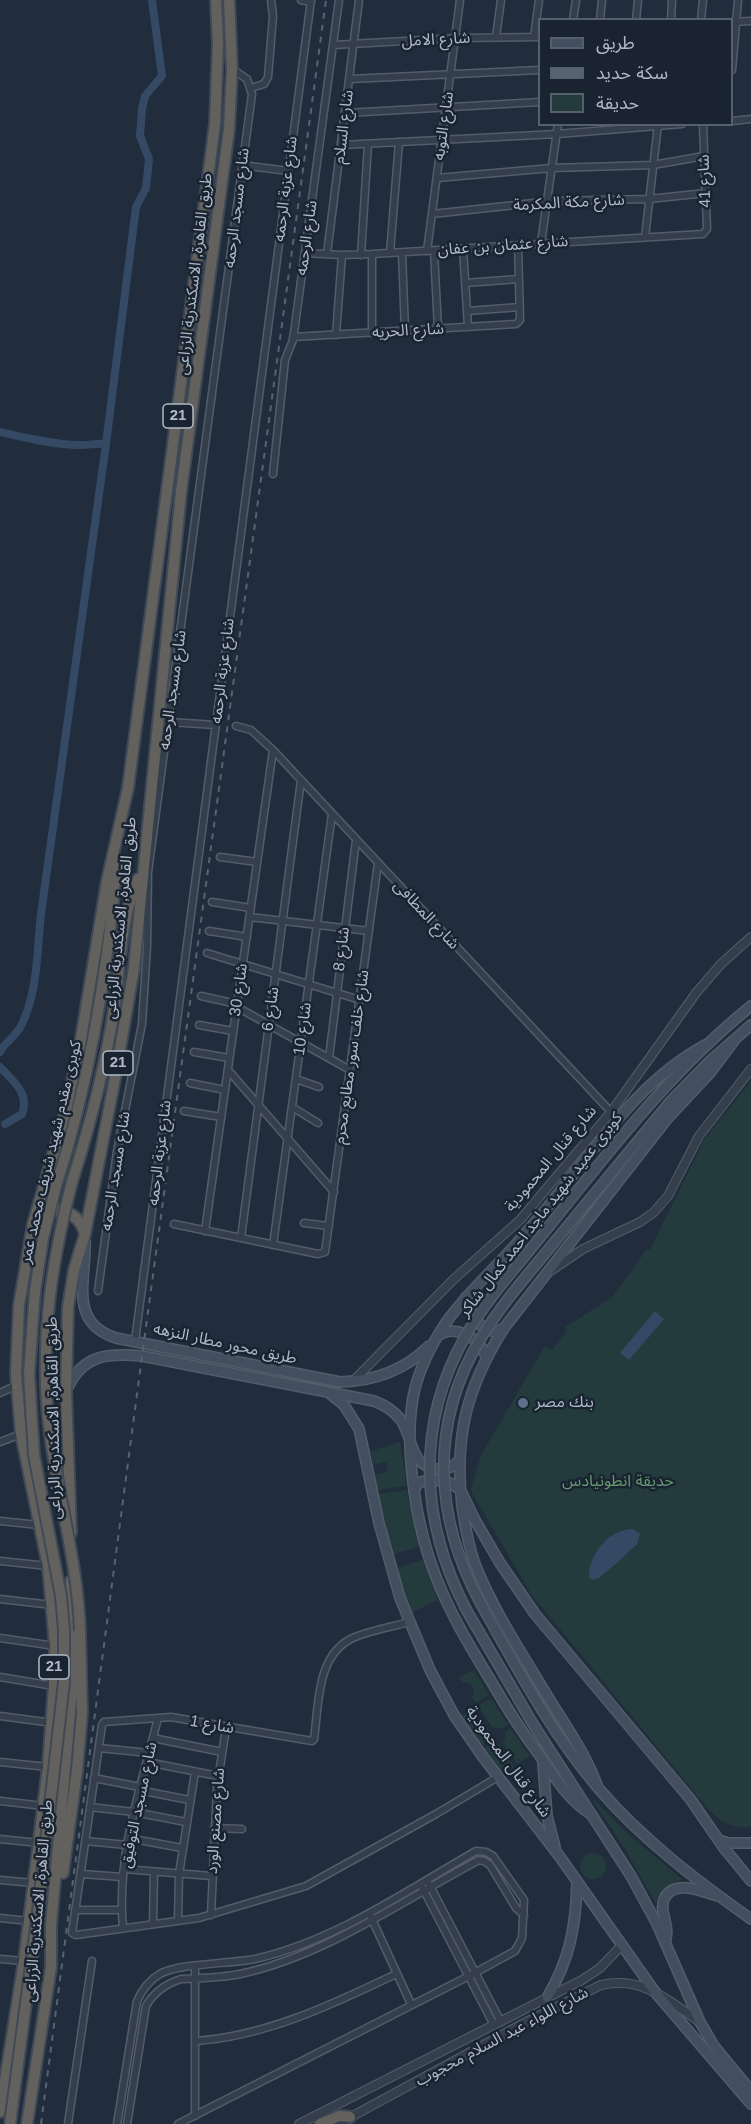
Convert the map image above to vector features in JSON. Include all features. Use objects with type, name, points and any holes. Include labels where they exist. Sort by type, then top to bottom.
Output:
[{"type":"highway","name":"طريق القاهرة, الاسكندرية الزراعى","points":[[0,2112],[24,1961],[44,1806],[53,1723],[55,1646],[48,1566],[21,1434],[17,1385],[19,1305],[33,1224],[66,1110],[80,1045],[106,880],[128,788],[215,124],[218,44],[216,0]]},
{"type":"highway","name":"طريق القاهرة, الاسكندرية الزراعى","points":[[27,2124],[52,1950],[51,1925],[74,1668],[66,1391],[68,1308],[74,1270],[85,1234],[134,968],[142,870],[182,492],[229,129],[232,69],[229,0]]},
{"type":"highway","name":"كوبرى مقدم شهيد شريف محمد عمر","points":[[9,2124],[37,1920],[64,1682],[64,1629],[61,1596],[34,1455],[29,1374],[34,1291],[56,1186],[77,1117],[91,1056],[112,925],[119,830]]},
{"type":"highway","name":"كوبرى مقدم شهيد شريف محمد عمر","points":[[52,1950],[80,1742],[83,1691],[76,1578],[51,1441],[45,1360],[47,1308],[53,1265],[72,1182],[105,1058],[117,993],[128,906],[142,870]]},
{"type":"highway","points":[[33,1224],[46,1212],[63,1210],[77,1219],[85,1234]]},
{"type":"highway","points":[[25,1451],[31,1456],[46,1460],[61,1454],[67,1448]]},
{"type":"highway","points":[[320,2124],[339,2116],[350,2117]]},
{"type":"main road","points":[[592,1815],[565,1792],[543,1761],[495,1687],[445,1598],[428,1557],[414,1491],[411,1417],[414,1390],[423,1364],[436,1339],[466,1297],[517,1244],[614,1125],[674,1064],[707,1044],[751,1006]]},
{"type":"main road","points":[[751,1025],[734,1041],[719,1063],[667,1119],[504,1328],[486,1357],[474,1384],[466,1412],[459,1461],[466,1533],[481,1578],[539,1682],[583,1752],[598,1788],[656,1845],[751,1919]]},
{"type":"main road","name":"كوبرى عميد شهيد ماجد احمد كمال شاكر","points":[[598,1788],[543,1713],[481,1604],[458,1556],[448,1521],[444,1465],[450,1416],[466,1366],[482,1336],[507,1301],[657,1116],[690,1081],[734,1041]]},
{"type":"main road","name":"كوبرى عميد شهيد ماجد احمد كمال شاكر","points":[[665,1943],[631,1876],[533,1724],[468,1611],[448,1571],[432,1511],[430,1458],[434,1423],[449,1372],[466,1336],[490,1300],[632,1124],[707,1044]]},
{"type":"main road","name":"طريق محور مطار النزهه","points":[[85,1234],[86,1258],[82,1293],[86,1315],[96,1329],[116,1338],[328,1381],[352,1382],[398,1368],[412,1360],[436,1339]]},
{"type":"main road","points":[[466,1297],[470,1313],[488,1330],[496,1332],[504,1328]]},
{"type":"main road","points":[[436,1339],[446,1331],[458,1331],[481,1346],[486,1357]]},
{"type":"main road","name":"طريق محور مطار النزهه","points":[[66,1391],[73,1376],[84,1365],[99,1358],[115,1354],[142,1356],[374,1401],[388,1408],[404,1425],[411,1448]]},
{"type":"main road","name":"شارع قنال المحمودية","points":[[329,1393],[344,1405],[359,1429],[385,1549],[409,1622],[430,1670],[454,1715],[498,1778],[560,1857],[655,1992],[751,2104]]},
{"type":"main road","points":[[411,1448],[421,1462],[432,1469],[444,1469],[459,1461]]},
{"type":"main road","points":[[414,1491],[418,1483],[428,1480],[446,1480],[460,1489],[500,1563],[529,1606],[685,1794],[751,1881]]},
{"type":"main road","points":[[543,1761],[549,1827],[560,1857]]},
{"type":"main road","points":[[719,1840],[728,1844],[751,1843]]},
{"type":"main road","points":[[547,1998],[561,1971],[571,1942],[575,1921],[577,1881]]},
{"type":"main road","points":[[723,1898],[682,1887],[670,1891],[662,1906],[668,1930],[665,1943],[700,2022],[714,2046],[751,2091]]},
{"type":"street","points":[[232,69],[247,79],[251,88],[264,84],[268,77],[273,16],[271,0]]},
{"type":"street","points":[[302,0],[311,1]]},
{"type":"street","name":"شارع الرحمه","points":[[273,474],[285,360],[293,338],[339,0]]},
{"type":"street","name":"شارع السلام","points":[[327,254],[359,0]]},
{"type":"street","name":"شارع التوبه","points":[[438,329],[430,251],[432,214],[460,0]]},
{"type":"street","points":[[496,38],[501,0]]},
{"type":"street","points":[[537,37],[538,0]]},
{"type":"street","points":[[573,18],[576,0]]},
{"type":"street","points":[[600,18],[602,0]]},
{"type":"street","points":[[636,18],[638,0]]},
{"type":"street","points":[[670,18],[672,0]]},
{"type":"street","points":[[701,18],[702,0]]},
{"type":"street","points":[[733,46],[738,0]]},
{"type":"street","name":"شارع عزبة الرحمه","points":[[135,1341],[311,1]]},
{"type":"street","points":[[734,22],[751,21]]},
{"type":"street","name":"شارع الامل","points":[[333,45],[455,38],[537,37]]},
{"type":"street","points":[[350,79],[538,70]]},
{"type":"street","name":"شارع مسجد الرحمه","points":[[98,1291],[117,1151],[142,1024],[148,872],[170,722],[251,88]]},
{"type":"street","points":[[345,113],[538,102]]},
{"type":"street","points":[[733,121],[751,119]]},
{"type":"street","points":[[541,243],[558,126]]},
{"type":"street","points":[[341,145],[557,134],[647,126]]},
{"type":"street","points":[[645,237],[658,126]]},
{"type":"street","name":"شارع 41","points":[[701,234],[707,229],[704,126]]},
{"type":"street","points":[[390,253],[399,142]]},
{"type":"street","points":[[361,255],[368,144]]},
{"type":"street","points":[[437,178],[552,168],[653,165],[704,156]]},
{"type":"street","points":[[242,165],[288,171]]},
{"type":"street","name":"شارع مكة المكرمة","points":[[432,214],[547,201],[649,199],[706,193]]},
{"type":"street","name":"شارع عثمان بن عفان","points":[[305,253],[361,255],[701,234]]},
{"type":"street","points":[[466,311],[520,307],[518,245]]},
{"type":"street","points":[[463,249],[468,327]]},
{"type":"street","points":[[402,253],[405,331]]},
{"type":"street","points":[[372,254],[372,333]]},
{"type":"street","points":[[336,335],[342,255]]},
{"type":"street","points":[[465,283],[519,279]]},
{"type":"street","name":"شارع الحريه","points":[[293,338],[514,325],[520,320],[520,307]]},
{"type":"street","points":[[170,722],[216,726]]},
{"type":"street","name":"شارع المطافى","points":[[237,726],[251,730],[273,750],[611,1112]]},
{"type":"street","name":"شارع 30","points":[[205,1231],[273,750]]},
{"type":"street","name":"شارع 6","points":[[241,1238],[301,780]]},
{"type":"street","name":"شارع 10","points":[[273,1245],[332,814]]},
{"type":"street","name":"شارع 8","points":[[329,1058],[356,840]]},
{"type":"street","points":[[220,857],[257,862]]},
{"type":"street","name":"شارع خلف سور مطابع محرم","points":[[273,1245],[320,1254],[326,1250],[378,863]]},
{"type":"street","points":[[212,902],[251,908]]},
{"type":"street","points":[[250,917],[369,931]]},
{"type":"street","points":[[209,931],[247,937]]},
{"type":"street","name":"شارع قنال المحمودية","points":[[352,1382],[454,1279],[510,1230],[611,1112],[696,993],[721,964],[751,937]]},
{"type":"street","points":[[207,953],[360,1000]]},
{"type":"street","points":[[201,996],[237,1005],[350,1070]]},
{"type":"street","points":[[199,1025],[233,1031]]},
{"type":"street","points":[[194,1052],[230,1058]]},
{"type":"street","points":[[228,1070],[334,1192]]},
{"type":"street","points":[[543,1276],[583,1249],[653,1214],[668,1196],[699,1136],[751,1070]]},
{"type":"street","points":[[296,1079],[319,1087]]},
{"type":"street","points":[[190,1083],[225,1090]]},
{"type":"street","points":[[292,1107],[318,1123]]},
{"type":"street","points":[[184,1111],[221,1117]]},
{"type":"street","points":[[304,1223],[329,1226]]},
{"type":"street","points":[[174,1224],[273,1245]]},
{"type":"street","points":[[0,1393],[17,1385]]},
{"type":"street","points":[[0,1442],[21,1434]]},
{"type":"street","points":[[0,1521],[39,1525]]},
{"type":"street","points":[[0,1561],[48,1566]]},
{"type":"street","points":[[0,1599],[52,1605]]},
{"type":"street","name":"شارع 1","points":[[99,1748],[102,1725],[108,1720],[158,1718],[171,1718],[309,1742],[314,1739],[324,1672],[335,1651],[355,1637],[409,1622]]},
{"type":"street","points":[[0,1638],[55,1646]]},
{"type":"street","points":[[0,1677],[54,1686]]},
{"type":"street","points":[[0,1716],[53,1723]]},
{"type":"street","name":"شارع مسجد التوفيق","points":[[123,1928],[121,1910],[128,1841],[158,1718]]},
{"type":"street","name":"شارع مصنع الورد","points":[[211,1915],[211,1876],[218,1776],[226,1728]]},
{"type":"street","points":[[153,1738],[222,1752]]},
{"type":"street","points":[[149,1753],[99,1748],[72,1932],[74,1935],[211,1915],[306,1886],[498,1778]]},
{"type":"street","points":[[0,1762],[48,1767]]},
{"type":"street","points":[[147,1762],[218,1776]]},
{"type":"street","points":[[178,1921],[179,1874],[195,1772]]},
{"type":"street","points":[[94,1778],[189,1800]]},
{"type":"street","points":[[0,1801],[44,1806]]},
{"type":"street","points":[[90,1807],[134,1812],[186,1822]]},
{"type":"street","points":[[214,1828],[242,1829]]},
{"type":"street","points":[[0,1839],[39,1843]]},
{"type":"street","points":[[85,1841],[128,1841],[182,1848]]},
{"type":"street","points":[[476,1851],[479,1860]]},
{"type":"street","points":[[178,2124],[472,1975],[518,1947],[522,1938],[524,1900],[493,1856],[486,1852],[476,1851],[427,1879],[425,1886],[472,1975],[498,2023]]},
{"type":"street","points":[[128,2124],[146,2006],[155,1992],[169,1984],[180,1979],[240,1974],[320,1947],[370,1916],[479,1860],[487,1862],[498,1876],[516,1908],[524,1915]]},
{"type":"street","points":[[124,1869],[211,1876]]},
{"type":"street","points":[[153,1924],[154,1872]]},
{"type":"street","points":[[81,1874],[123,1877]]},
{"type":"street","points":[[0,1880],[34,1883]]},
{"type":"street","points":[[75,1910],[121,1910]]},
{"type":"street","points":[[117,2124],[137,2001],[142,1989],[161,1973],[178,1968],[256,1959],[290,1949],[370,1916]]},
{"type":"street","points":[[370,1916],[411,2004]]},
{"type":"street","points":[[0,1918],[29,1921]]},
{"type":"street","name":"شارع اللواء عبد السلام محجوب","points":[[299,2124],[591,1975],[622,1945]]},
{"type":"street","points":[[0,1959],[24,1961]]},
{"type":"street","points":[[68,2124],[93,1961]]},
{"type":"street","points":[[195,1966],[195,2116]]},
{"type":"street","points":[[196,2041],[242,2034],[295,2018],[331,2005],[396,1974]]},
{"type":"street","name":"شارع اللواء عبد السلام محجوب","points":[[338,2124],[601,1985],[621,1983],[642,1985],[700,2022]]},
{"type":"green space","name":"حديقة انطونيادس","points":[[751,1081],[751,1827],[739,1827],[719,1819],[710,1811],[531,1594],[471,1489],[481,1455],[545,1346],[552,1350],[567,1331],[565,1327],[611,1298],[647,1249],[650,1250],[704,1140]]},
{"type":"green space","points":[[400,1442],[407,1486],[377,1490],[375,1475],[388,1472],[386,1462],[373,1465],[371,1451]]},
{"type":"green space","points":[[407,1490],[419,1547],[393,1554],[378,1494]]},
{"type":"green space","points":[[423,1560],[438,1600],[411,1613],[396,1568]]},
{"type":"green space","points":[[474,1670],[489,1695],[476,1703],[472,1697],[473,1686],[462,1683],[459,1677]]},
{"type":"green space","points":[[491,1698],[508,1725],[502,1729],[492,1727],[478,1706]]},
{"type":"green space","points":[[474,1708],[489,1730],[486,1736],[487,1741],[481,1746],[461,1716]]},
{"type":"green space","points":[[510,1728],[530,1756],[517,1764],[503,1743],[505,1733]]},
{"type":"green space","points":[[490,1744],[500,1745],[514,1767],[503,1775],[483,1749]]},
{"type":"green space","points":[[595,1800],[629,1835],[683,1880],[665,1888],[656,1904],[627,1852],[593,1801]]},
{"type":"green space","points":[[593,1853],[602,1857],[606,1866],[602,1875],[593,1879],[584,1875],[580,1866],[584,1857]]},
{"type":"water","points":[[655,1311],[664,1319],[629,1360],[620,1353]]},
{"type":"water","points":[[633,1529],[640,1534],[637,1544],[599,1578],[592,1580],[589,1577],[592,1560],[602,1544],[616,1533]]},
{"type":"waterway","points":[[0,1052],[21,1026],[34,985],[41,914],[106,444],[136,207],[146,188],[149,159],[140,136],[142,109],[145,96],[162,76],[152,0]]},
{"type":"waterway","points":[[0,432],[64,444],[106,444]]},
{"type":"waterway","points":[[0,1067],[15,1082],[24,1100],[22,1114],[5,1124]]},
{"type":"railway","points":[[41,2124],[142,1356],[326,0]]},
{"type":"place","name":"بنك مصر","points":[[523,1403]]}]
